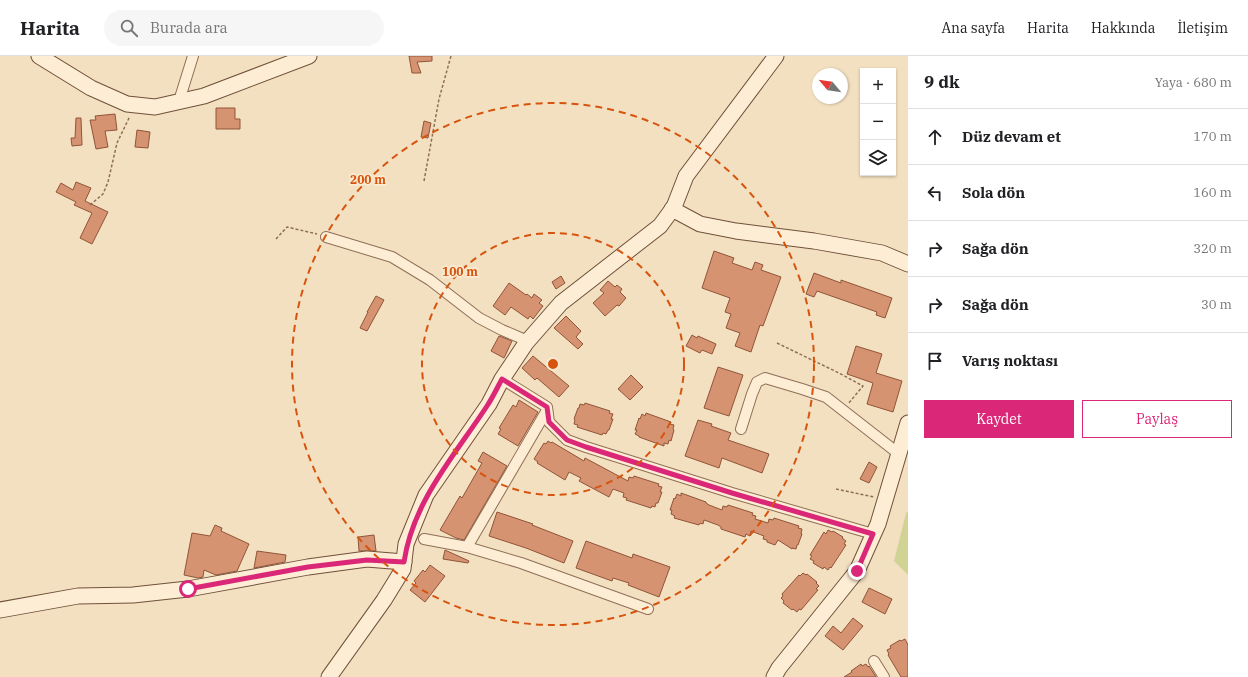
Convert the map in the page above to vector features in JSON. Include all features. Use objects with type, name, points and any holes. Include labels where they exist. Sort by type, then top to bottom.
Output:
[{"type":"street","points":[[39,56],[91,88],[127,104],[155,106],[204,96],[309,56]]},
{"type":"street","points":[[179,101],[193,56]]},
{"type":"street","points":[[329,677],[384,600],[403,569],[406,544],[426,495],[489,404],[502,379],[528,340],[561,303],[660,226],[672,209],[686,176],[776,56]]},
{"type":"street","points":[[672,209],[700,224],[736,231],[814,241],[882,253],[908,264]]},
{"type":"street","points":[[326,237],[392,257],[430,280],[479,318],[502,330],[528,340]]},
{"type":"street","points":[[741,429],[757,382],[766,378],[802,388],[826,397],[899,454]]},
{"type":"street","points":[[502,379],[547,407],[549,422],[567,440],[732,493],[873,534]]},
{"type":"street","points":[[467,547],[548,410]]},
{"type":"street","points":[[774,677],[779,668],[857,571],[878,524],[908,423]]},
{"type":"street","points":[[424,539],[467,547],[521,563],[648,610]]},
{"type":"street","points":[[0,610],[78,596],[133,595],[188,589],[308,567],[367,560],[404,562]]},
{"type":"street","points":[[874,661],[884,677]]},
{"type":"path","points":[[424,181],[438,99],[451,56]]},
{"type":"path","points":[[90,205],[103,194],[108,182],[117,143],[135,105]]},
{"type":"path","points":[[276,239],[287,227],[326,237]]},
{"type":"path","points":[[777,343],[863,386],[843,410]]},
{"type":"path","points":[[836,489],[885,500]]},
{"type":"green space","points":[[908,511],[908,575],[894,561],[906,513]]},
{"type":"building","points":[[409,56],[432,56],[432,61],[417,62],[421,73],[412,73]]},
{"type":"building","points":[[216,108],[235,108],[235,119],[240,119],[240,129],[216,129]]},
{"type":"building","points":[[115,114],[117,130],[105,131],[108,147],[96,149],[90,120],[96,120],[95,116]]},
{"type":"building","points":[[76,118],[81,118],[82,145],[72,146],[71,138],[75,138]]},
{"type":"building","points":[[424,121],[431,123],[428,138],[421,137]]},
{"type":"building","points":[[137,130],[150,132],[148,148],[135,147]]},
{"type":"building","points":[[76,182],[91,188],[85,201],[108,212],[92,244],[80,238],[92,213],[74,205],[76,202],[56,192],[61,183],[73,190]]},
{"type":"building","points":[[714,251],[734,258],[732,263],[752,270],[755,262],[763,265],[761,270],[781,277],[763,326],[760,325],[751,352],[735,346],[740,333],[726,328],[731,314],[725,312],[730,298],[702,288]]},
{"type":"building","points":[[814,273],[841,283],[841,280],[892,298],[885,318],[876,315],[877,312],[817,291],[814,297],[806,294]]},
{"type":"building","points":[[561,276],[565,283],[556,289],[552,282]]},
{"type":"building","points":[[608,281],[615,287],[617,285],[622,289],[620,292],[626,298],[619,306],[617,305],[605,316],[593,303],[604,293],[600,290]]},
{"type":"building","points":[[509,283],[526,295],[527,294],[532,298],[534,294],[542,300],[539,303],[543,306],[533,319],[530,316],[528,319],[511,307],[505,315],[493,306]]},
{"type":"building","points":[[376,296],[384,300],[367,331],[360,328]]},
{"type":"building","points":[[566,316],[581,331],[576,337],[583,344],[578,349],[554,328]]},
{"type":"building","points":[[692,335],[716,344],[712,354],[702,350],[700,353],[686,346]]},
{"type":"building","points":[[499,336],[512,341],[504,358],[491,351]]},
{"type":"building","points":[[856,346],[882,354],[876,373],[902,381],[893,412],[867,404],[873,383],[847,374]]},
{"type":"building","points":[[533,356],[569,386],[559,397],[537,378],[535,380],[522,368]]},
{"type":"building","points":[[718,367],[743,375],[729,416],[704,408]]},
{"type":"building","points":[[631,375],[643,387],[630,400],[618,389]]},
{"type":"building","points":[[519,400],[538,412],[518,446],[498,434],[501,429],[499,428],[513,405],[516,407]]},
{"type":"building","points":[[585,403],[610,411],[609,413],[613,414],[611,419],[613,419],[606,434],[603,433],[602,435],[577,427],[578,425],[574,424],[574,419],[580,404],[584,405]]},
{"type":"building","points":[[646,413],[671,422],[670,424],[674,425],[671,441],[669,440],[668,444],[664,443],[664,446],[639,437],[635,434],[639,418],[640,419],[642,414],[645,416]]},
{"type":"building","points":[[698,420],[712,424],[711,426],[731,433],[728,440],[769,454],[762,473],[722,458],[719,468],[685,456]]},
{"type":"building","points":[[548,441],[584,461],[585,458],[628,481],[629,477],[633,478],[634,476],[659,484],[658,486],[662,487],[660,492],[662,492],[658,503],[656,503],[655,507],[652,506],[651,508],[626,500],[627,498],[623,497],[624,493],[613,489],[609,497],[579,481],[581,478],[569,472],[565,480],[537,463],[538,462],[534,459],[544,443],[546,444]]},
{"type":"building","points":[[483,452],[507,466],[464,540],[456,538],[440,530],[460,496],[462,498],[482,463],[478,461]]},
{"type":"building","points":[[869,462],[877,467],[869,483],[860,479]]},
{"type":"building","points":[[681,493],[706,502],[709,505],[722,510],[723,506],[727,507],[728,505],[753,513],[752,515],[756,516],[755,519],[768,523],[769,519],[773,520],[774,518],[799,526],[798,528],[802,529],[802,534],[798,545],[796,549],[792,549],[778,540],[775,545],[767,542],[767,540],[763,539],[764,536],[751,531],[750,536],[746,534],[745,537],[721,529],[718,525],[704,520],[703,524],[700,523],[699,525],[674,518],[675,516],[671,514],[672,510],[670,510],[674,498],[675,499],[677,494],[681,496]]},
{"type":"building","points":[[497,512],[533,524],[532,525],[573,541],[564,563],[526,548],[489,536]]},
{"type":"building","points":[[215,525],[222,528],[221,531],[249,544],[237,571],[216,575],[204,570],[203,577],[198,578],[184,575],[192,533],[210,536]]},
{"type":"building","points":[[828,530],[833,531],[843,537],[842,538],[846,541],[844,544],[846,545],[831,568],[830,567],[828,570],[824,567],[823,569],[813,563],[814,561],[810,559],[812,556],[810,555],[824,532],[826,534]]},
{"type":"building","points":[[374,535],[376,551],[359,551],[358,537]]},
{"type":"building","points":[[586,541],[632,558],[633,554],[670,567],[659,597],[628,585],[629,583],[613,578],[612,581],[576,568]]},
{"type":"building","points":[[445,550],[469,561],[468,563],[443,559]]},
{"type":"building","points":[[257,551],[286,555],[285,562],[254,568]]},
{"type":"building","points":[[430,565],[445,576],[425,602],[410,590],[416,583],[414,581],[423,570],[425,572]]},
{"type":"building","points":[[803,573],[806,575],[807,574],[817,582],[816,583],[819,586],[816,589],[818,590],[801,610],[799,609],[797,612],[783,603],[784,601],[781,598],[783,596],[782,594],[799,575],[800,576]]},
{"type":"building","points":[[869,588],[892,599],[885,614],[862,602]]},
{"type":"building","points":[[853,618],[863,626],[843,650],[825,636],[833,626],[841,633]]},
{"type":"building","points":[[905,639],[908,645],[908,677],[901,677],[888,655],[887,650],[891,648],[890,646],[900,640]]},
{"type":"building","points":[[861,664],[862,666],[866,664],[868,667],[869,666],[876,677],[844,677],[852,672],[851,671]]},
{"type":"route","points":[[188,589],[308,567],[367,560],[404,562],[406,544],[426,495],[489,404],[502,379],[547,407],[549,422],[567,440],[732,493],[873,534],[857,571]]}]
